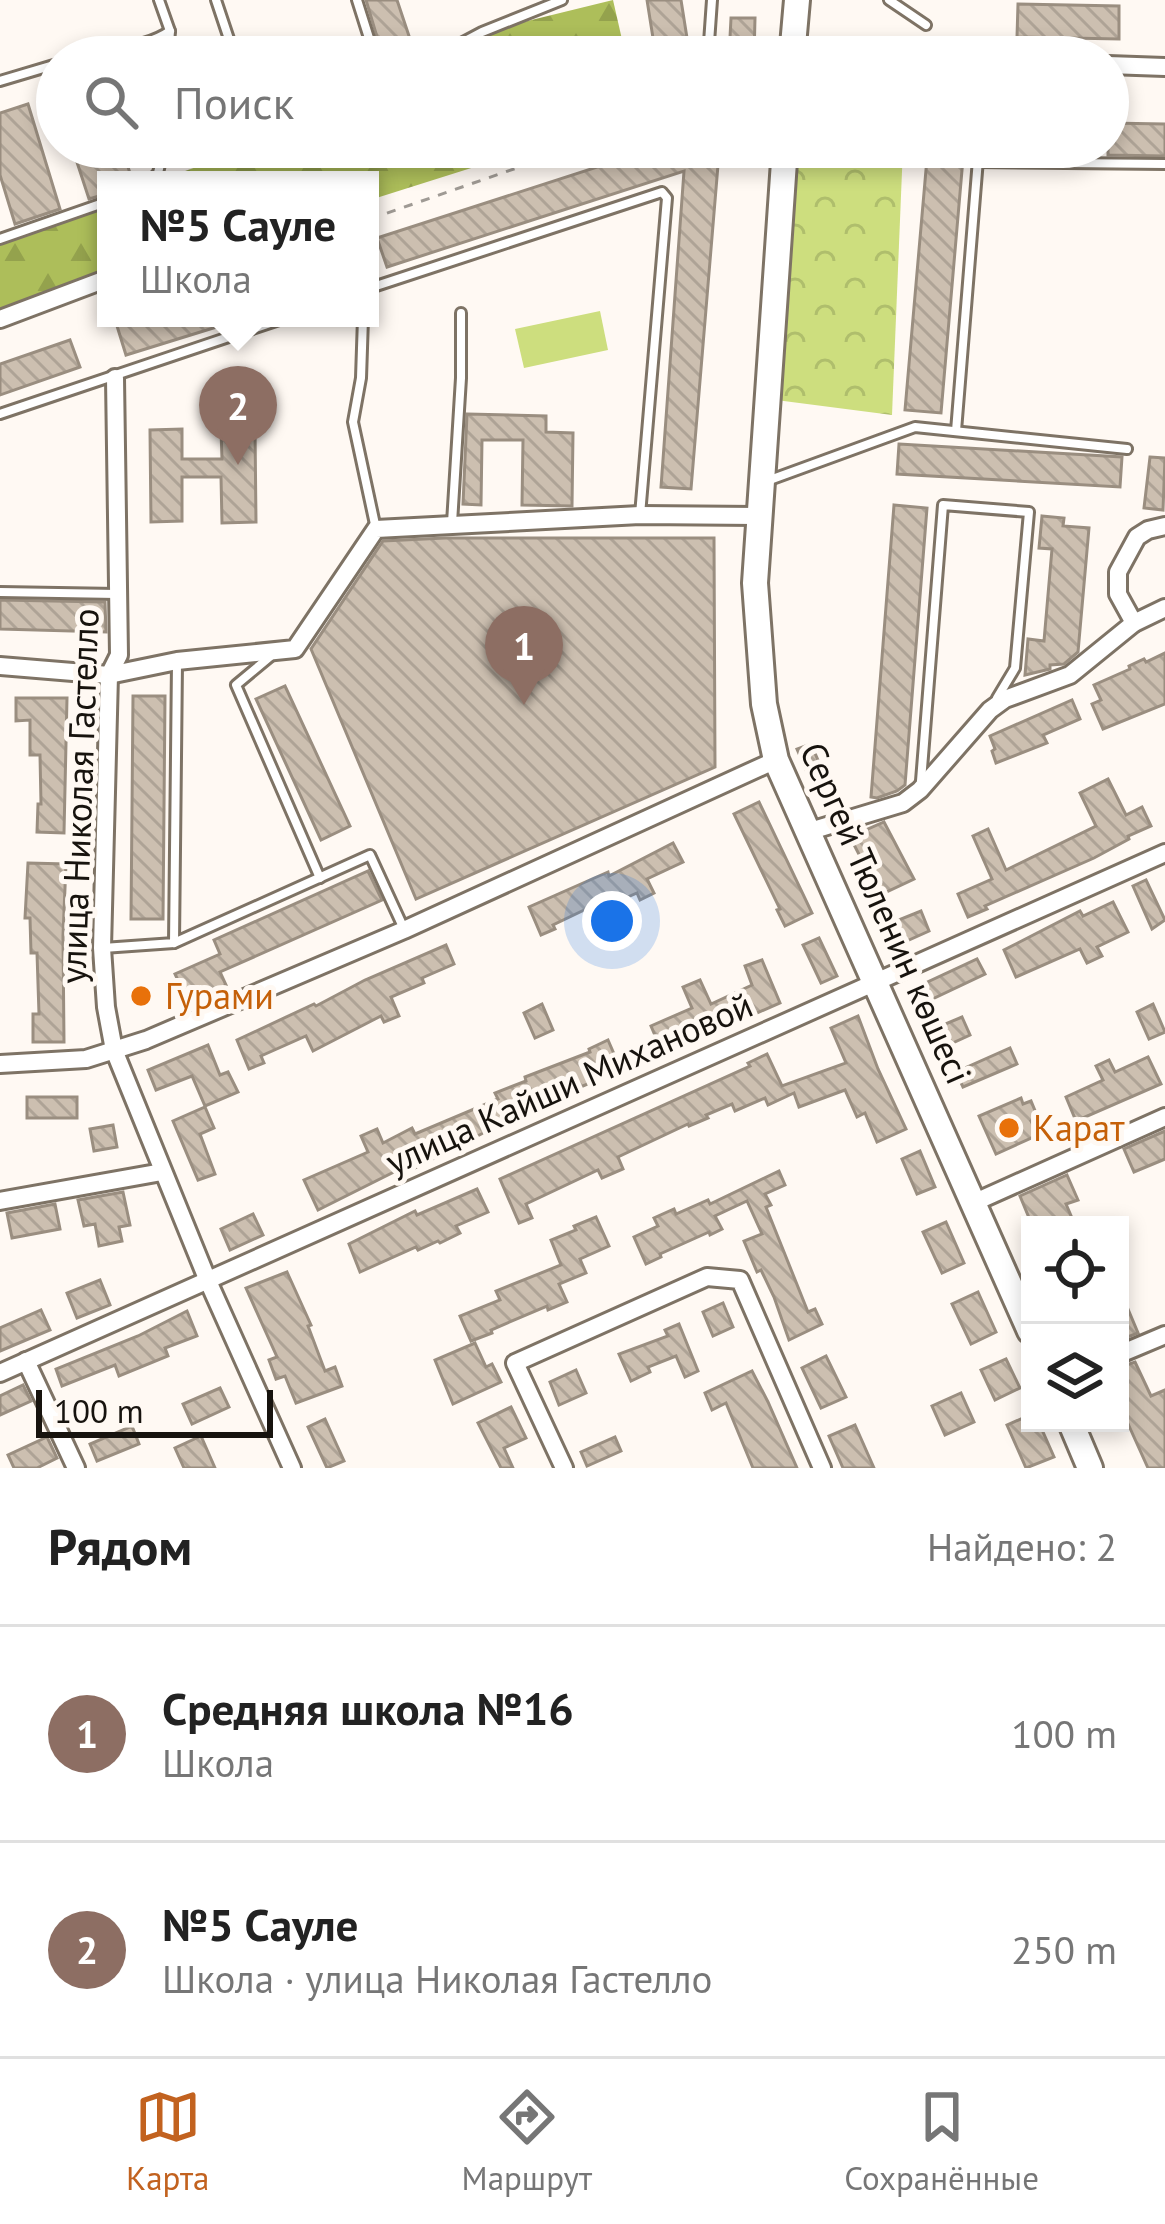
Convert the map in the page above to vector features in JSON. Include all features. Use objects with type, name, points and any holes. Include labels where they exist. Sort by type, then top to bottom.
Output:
[{"type":"main road","points":[[794,36],[797,0]]},
{"type":"main road","name":"Сергей Тюленин көшесі","points":[[780,168],[755,583],[764,704],[776,760],[1027,1324]]},
{"type":"main road","points":[[1075,1432],[1090,1468]]},
{"type":"street","points":[[1129,66],[1165,67]]},
{"type":"street","points":[[0,319],[97,282]]},
{"type":"street","name":"улица Николая Гастелло","points":[[115,378],[119,655],[109,675],[102,948],[106,1007],[113,1050],[162,1172],[292,1468]]},
{"type":"street","points":[[0,666],[109,675],[176,661],[295,649],[376,529],[640,514],[758,516]]},
{"type":"street","points":[[1134,623],[1118,594],[1118,572],[1137,537],[1165,526]]},
{"type":"street","points":[[807,832],[903,803],[920,790],[989,710],[1070,675],[1134,623],[1165,608]]},
{"type":"street","points":[[0,1064],[86,1059],[146,1040],[404,930],[776,760]]},
{"type":"street","name":"улица Кайши Михановой","points":[[0,1372],[1165,853]]},
{"type":"street","points":[[974,1203],[1165,1117]]},
{"type":"street","points":[[0,1201],[162,1172]]},
{"type":"street","points":[[564,1468],[515,1363],[707,1277],[740,1280],[822,1468]]},
{"type":"street","points":[[1129,1350],[1165,1335]]},
{"type":"street","points":[[26,1361],[76,1468]]},
{"type":"lane","points":[[159,0],[170,36]]},
{"type":"lane","points":[[216,0],[228,36]]},
{"type":"lane","points":[[358,0],[369,36]]},
{"type":"lane","points":[[474,36],[562,0]]},
{"type":"lane","points":[[709,36],[712,0]]},
{"type":"lane","points":[[889,0],[926,25]]},
{"type":"lane","points":[[162,36],[170,31]]},
{"type":"lane","points":[[0,81],[36,70]]},
{"type":"lane","points":[[1129,164],[1165,164]]},
{"type":"lane","points":[[956,431],[978,168]]},
{"type":"lane","points":[[379,285],[662,192],[667,198],[640,514]]},
{"type":"lane","points":[[0,239],[97,205]]},
{"type":"lane","points":[[452,525],[461,313]]},
{"type":"lane","points":[[0,415],[260,327]]},
{"type":"lane","points":[[363,327],[353,422],[376,529]]},
{"type":"lane","points":[[760,485],[915,427],[1127,448]]},
{"type":"lane","points":[[920,790],[943,506],[1029,512],[1016,668],[989,710]]},
{"type":"lane","points":[[0,592],[118,594]]},
{"type":"lane","points":[[278,650],[236,685],[320,878]]},
{"type":"lane","points":[[174,943],[176,661]]},
{"type":"lane","points":[[102,948],[174,943],[370,855],[404,930]]},
{"type":"path","points":[[379,216],[517,168]]},
{"type":"green space","points":[[613,0],[621,36],[478,36]]},
{"type":"green space","points":[[471,168],[379,197],[379,171],[185,171]]},
{"type":"green space","points":[[797,168],[902,168],[892,415],[776,400]]},
{"type":"green space","points":[[97,203],[97,292],[0,325],[0,238]]},
{"type":"green space","points":[[600,311],[608,350],[524,368],[515,329]]},
{"type":"building","points":[[366,0],[397,0],[409,36],[377,36]]},
{"type":"building","points":[[647,0],[681,0],[687,36],[653,36]]},
{"type":"building","points":[[1018,4],[1119,6],[1119,36],[1017,36]]},
{"type":"building","points":[[731,18],[755,18],[755,36],[730,36]]},
{"type":"building","points":[[28,104],[36,130],[36,168],[48,168],[60,209],[15,224],[0,175],[0,113]]},
{"type":"building","points":[[1129,123],[1165,124],[1165,156],[1129,155]]},
{"type":"building","points":[[79,168],[128,168],[97,171],[97,197],[89,199]]},
{"type":"building","points":[[594,168],[718,168],[691,489],[661,487],[684,171],[387,267],[379,237]]},
{"type":"building","points":[[926,168],[962,168],[941,413],[905,410]]},
{"type":"building","points":[[117,327],[217,327],[126,355]]},
{"type":"building","points":[[70,340],[80,367],[0,395],[0,364]]},
{"type":"building","points":[[467,414],[546,416],[546,432],[573,433],[572,506],[522,505],[523,440],[482,440],[481,505],[463,504]]},
{"type":"building","points":[[182,429],[182,459],[222,459],[221,430],[255,429],[256,522],[222,523],[221,477],[182,477],[182,521],[151,522],[150,430]]},
{"type":"building","points":[[899,444],[1122,457],[1120,487],[897,474]]},
{"type":"building","points":[[1150,457],[1165,458],[1163,510],[1144,508]]},
{"type":"building","points":[[894,505],[927,508],[905,785],[877,798],[871,797]]},
{"type":"building","points":[[1042,516],[1064,518],[1063,526],[1089,528],[1078,652],[1064,664],[1025,675],[1028,639],[1044,641],[1052,549],[1039,548]]},
{"type":"building","points":[[714,538],[715,767],[416,899],[311,649],[383,541]]},
{"type":"building","points":[[0,600],[105,602],[106,632],[0,629]]},
{"type":"building","points":[[1165,653],[1165,704],[1103,729],[1092,704],[1101,700],[1094,685]]},
{"type":"building","points":[[285,686],[350,826],[321,840],[256,699]]},
{"type":"building","points":[[133,696],[165,696],[163,919],[131,919]]},
{"type":"building","points":[[16,698],[67,698],[64,833],[37,832],[40,755],[30,755],[30,720],[16,721]]},
{"type":"building","points":[[1072,700],[1080,719],[1043,735],[1047,743],[996,763],[990,736]]},
{"type":"building","points":[[811,744],[824,774],[810,779],[797,749]]},
{"type":"building","points":[[1108,779],[1126,815],[1142,807],[1151,826],[968,917],[958,894],[992,879],[973,836],[988,829],[1006,870],[1096,826],[1080,793]]},
{"type":"building","points":[[759,802],[812,913],[785,926],[734,814]]},
{"type":"building","points":[[884,822],[914,879],[880,895],[850,837]]},
{"type":"building","points":[[673,843],[683,862],[647,879],[654,893],[640,900],[637,893],[605,907],[603,901],[541,935],[529,907],[608,872],[609,876]]},
{"type":"building","points":[[28,863],[66,864],[64,1042],[33,1042],[33,1014],[39,1014],[37,953],[31,953],[30,918],[25,918]]},
{"type":"building","points":[[368,871],[382,900],[220,972],[226,985],[188,1002],[175,974],[220,954],[214,940]]},
{"type":"building","points":[[1146,880],[1165,920],[1152,929],[1133,886]]},
{"type":"building","points":[[1113,902],[1128,932],[1097,947],[1102,956],[1087,963],[1080,949],[1016,977],[1004,950],[1080,911],[1083,916]]},
{"type":"building","points":[[921,911],[929,931],[900,944],[891,923]]},
{"type":"building","points":[[819,938],[837,976],[821,983],[803,945]]},
{"type":"building","points":[[446,945],[454,964],[391,997],[399,1016],[384,1022],[381,1016],[313,1051],[306,1036],[261,1056],[264,1063],[249,1069],[237,1040]]},
{"type":"building","points":[[977,959],[985,974],[926,1002],[919,986]]},
{"type":"building","points":[[762,960],[780,1003],[663,1054],[651,1026],[692,1008],[683,987],[700,980],[711,1004],[752,985],[745,966]]},
{"type":"building","points":[[542,1004],[553,1030],[535,1038],[524,1013]]},
{"type":"building","points":[[1153,1004],[1165,1032],[1149,1039],[1137,1012]]},
{"type":"building","points":[[858,1016],[906,1129],[877,1142],[865,1113],[857,1117],[845,1090],[799,1107],[794,1093],[768,1105],[765,1098],[735,1111],[732,1104],[618,1157],[623,1169],[602,1178],[598,1170],[526,1204],[532,1218],[519,1223],[500,1179],[750,1066],[748,1063],[767,1054],[782,1086],[846,1063],[831,1028]]},
{"type":"building","points":[[962,1017],[970,1035],[946,1046],[938,1027]]},
{"type":"building","points":[[608,1040],[621,1070],[318,1210],[304,1180],[368,1152],[361,1136],[377,1129],[383,1143],[412,1128],[415,1134],[498,1099],[495,1093]]},
{"type":"building","points":[[208,1045],[220,1075],[228,1072],[238,1092],[205,1106],[192,1076],[156,1090],[148,1070]]},
{"type":"building","points":[[1010,1048],[1017,1064],[963,1087],[956,1072]]},
{"type":"building","points":[[1148,1057],[1161,1084],[1076,1121],[1066,1097],[1103,1080],[1096,1066],[1109,1060],[1115,1072]]},
{"type":"building","points":[[27,1097],[77,1097],[77,1118],[27,1118]]},
{"type":"building","name":"Карат","points":[[1021,1098],[1023,1104],[1031,1101],[1038,1118],[1031,1121],[1038,1135],[996,1154],[979,1116]]},
{"type":"building","points":[[205,1107],[214,1128],[200,1134],[215,1174],[198,1180],[173,1121]]},
{"type":"building","points":[[113,1125],[117,1147],[94,1151],[90,1129]]},
{"type":"building","points":[[1165,1131],[1165,1159],[1134,1172],[1124,1149]]},
{"type":"building","points":[[920,1151],[935,1187],[917,1194],[902,1159]]},
{"type":"building","points":[[779,1171],[785,1185],[765,1194],[771,1205],[766,1207],[808,1312],[815,1309],[822,1324],[789,1340],[774,1297],[744,1241],[762,1234],[747,1201],[715,1216],[722,1229],[646,1264],[634,1237],[658,1226],[654,1218],[708,1200],[710,1204]]},
{"type":"building","points":[[1067,1175],[1078,1200],[1066,1204],[1071,1216],[1028,1216],[1020,1196]]},
{"type":"building","points":[[477,1189],[488,1212],[456,1226],[460,1233],[360,1272],[349,1244],[415,1211],[417,1215]]},
{"type":"building","points":[[123,1192],[130,1225],[119,1227],[122,1241],[99,1246],[95,1224],[84,1226],[78,1200]]},
{"type":"building","points":[[55,1204],[60,1229],[12,1238],[7,1213]]},
{"type":"building","points":[[253,1214],[263,1235],[230,1250],[221,1229]]},
{"type":"building","points":[[596,1217],[609,1246],[580,1259],[586,1273],[559,1284],[567,1302],[548,1310],[547,1306],[471,1341],[460,1316],[500,1300],[496,1291],[561,1265],[551,1240]]},
{"type":"building","points":[[946,1222],[964,1263],[942,1273],[923,1232]]},
{"type":"building","points":[[287,1272],[325,1371],[335,1367],[342,1386],[296,1403],[285,1376],[276,1379],[269,1360],[277,1357],[246,1288]]},
{"type":"building","points":[[100,1280],[110,1305],[77,1318],[67,1293]]},
{"type":"building","points":[[978,1292],[996,1332],[971,1344],[952,1304]]},
{"type":"building","points":[[723,1303],[733,1327],[713,1336],[703,1312]]},
{"type":"building","points":[[41,1310],[50,1330],[0,1351],[0,1328]]},
{"type":"building","points":[[187,1311],[197,1336],[165,1348],[168,1356],[119,1376],[115,1365],[62,1386],[56,1369]]},
{"type":"building","points":[[1129,1312],[1138,1333],[1129,1336]]},
{"type":"building","points":[[679,1324],[698,1371],[685,1377],[676,1356],[648,1367],[650,1372],[631,1381],[619,1354],[668,1336],[665,1330]]},
{"type":"building","points":[[475,1343],[486,1367],[492,1364],[501,1382],[453,1404],[435,1360]]},
{"type":"building","points":[[826,1356],[846,1397],[821,1408],[802,1368]]},
{"type":"building","points":[[1006,1359],[1020,1388],[995,1400],[981,1370]]},
{"type":"building","points":[[1135,1362],[1151,1396],[1165,1390],[1165,1468],[1148,1468],[1129,1426],[1129,1364]]},
{"type":"building","points":[[576,1370],[586,1393],[559,1405],[550,1382]]},
{"type":"building","points":[[752,1371],[797,1468],[753,1468],[726,1403],[712,1410],[705,1393]]},
{"type":"building","points":[[23,1385],[31,1401],[0,1415],[0,1396]]},
{"type":"building","points":[[220,1388],[229,1407],[192,1424],[183,1404]]},
{"type":"building","points":[[961,1393],[974,1422],[945,1435],[932,1406]]},
{"type":"building","points":[[511,1407],[526,1438],[504,1448],[513,1468],[501,1468],[478,1423]]},
{"type":"building","points":[[325,1419],[344,1461],[327,1468],[308,1427]]},
{"type":"building","points":[[1021,1419],[1021,1432],[1043,1432],[1054,1457],[1026,1468],[1007,1425]]},
{"type":"building","points":[[855,1425],[874,1468],[843,1468],[829,1436]]},
{"type":"building","points":[[132,1426],[139,1444],[97,1461],[90,1444]]},
{"type":"building","points":[[201,1436],[215,1468],[184,1468],[175,1448]]},
{"type":"building","points":[[47,1437],[57,1458],[37,1468],[14,1468],[8,1455]]},
{"type":"building","points":[[615,1437],[621,1451],[587,1466],[581,1452]]},
{"type":"place","name":"№5 Сауле","points":[[238,465]]},
{"type":"place","name":"Средняя школа №16","points":[[524,705]]},
{"type":"place","name":"Гурами","points":[[141,996]]},
{"type":"place","name":"Карат","points":[[1009,1128]]}]
